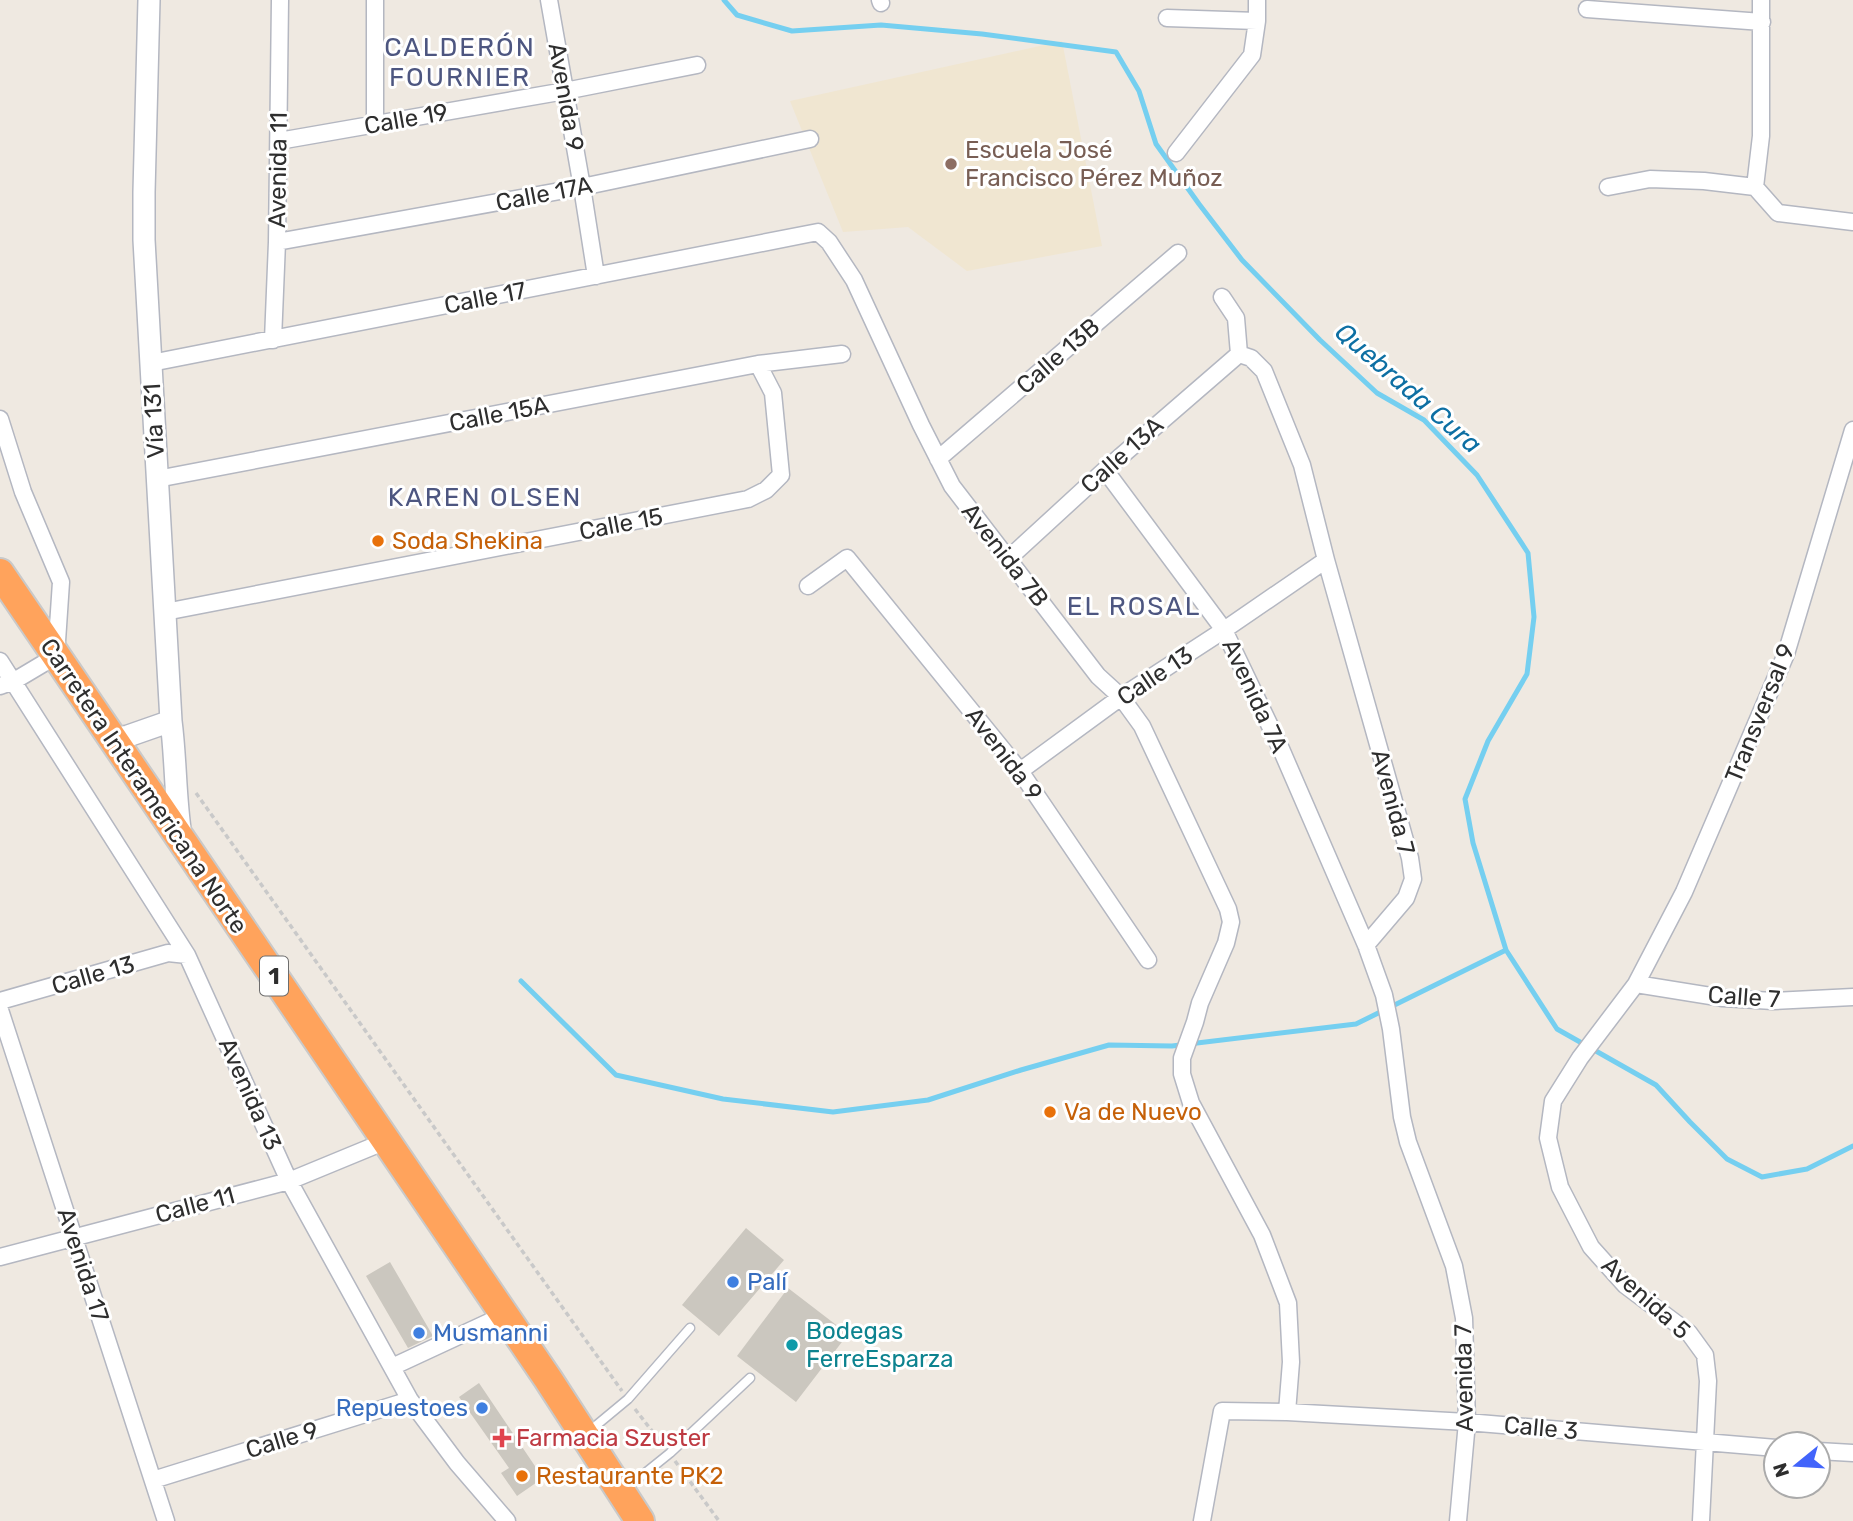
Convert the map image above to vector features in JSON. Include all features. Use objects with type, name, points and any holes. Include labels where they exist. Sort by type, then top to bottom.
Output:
[{"type":"highway","name":"Carretera Interamericana Norte","points":[[0,573],[56,656],[121,737],[182,841],[504,1315],[640,1521]]},
{"type":"highway","points":[[559,1397],[625,1521]]},
{"type":"main road","name":"Vía 131","points":[[149,0],[144,240],[177,808],[182,841]]},
{"type":"main road","points":[[121,737],[172,721]]},
{"type":"street","name":"Avenida 11","points":[[273,340],[280,0]]},
{"type":"street","points":[[375,124],[378,0]]},
{"type":"street","name":"Avenida 9","points":[[548,0],[596,276]]},
{"type":"street","points":[[1176,153],[1252,55],[1257,0]]},
{"type":"street","points":[[1755,187],[1761,136],[1761,0]]},
{"type":"street","points":[[1587,9],[1762,22]]},
{"type":"street","points":[[1167,18],[1257,21]]},
{"type":"street","name":"Calle 19","points":[[279,141],[697,65]]},
{"type":"street","name":"Calle 17A","points":[[277,242],[582,187],[810,139]]},
{"type":"street","points":[[1608,187],[1650,178],[1755,187],[1777,213],[1853,222]]},
{"type":"street","name":"Calle 17","points":[[151,363],[818,232]]},
{"type":"street","name":"Avenida 7B","points":[[818,232],[829,242],[854,280],[952,486],[1098,676],[1121,697],[1142,726],[1228,909],[1231,922],[1226,943],[1200,1003],[1182,1058],[1182,1074],[1191,1103],[1262,1235],[1288,1303],[1291,1362],[1287,1412]]},
{"type":"street","name":"Calle 13B","points":[[938,459],[1178,253]]},
{"type":"street","points":[[1222,297],[1236,318],[1239,354]]},
{"type":"street","name":"Calle 15A","points":[[157,479],[758,364],[842,354]]},
{"type":"street","name":"Calle 13A","points":[[1008,559],[1105,470],[1239,354]]},
{"type":"street","name":"Avenida 7","points":[[1239,354],[1251,358],[1264,371],[1301,465],[1406,845],[1413,879],[1406,898],[1366,945],[1384,995],[1408,1142],[1454,1266],[1464,1318],[1467,1422],[1458,1521]]},
{"type":"street","name":"Calle 15","points":[[165,612],[748,499],[766,489],[781,475],[773,393],[758,364]]},
{"type":"street","points":[[0,419],[23,492],[61,582],[56,656],[7,684]]},
{"type":"street","name":"Transversal 9","points":[[1636,984],[1684,892],[1786,654],[1853,430]]},
{"type":"street","name":"Avenida 7A","points":[[1105,470],[1224,630],[1281,749],[1366,945]]},
{"type":"street","name":"Avenida 9","points":[[808,586],[848,558],[1020,771],[1147,960]]},
{"type":"street","name":"Calle 13","points":[[1020,771],[1121,697],[1326,560]]},
{"type":"street","name":"Avenida 13","points":[[0,661],[7,684],[187,955],[289,1181],[410,1400],[457,1463],[508,1521]]},
{"type":"street","name":"Calle 13","points":[[0,1001],[168,953],[187,955]]},
{"type":"street","name":"Calle 7","points":[[1636,984],[1723,998],[1773,1001],[1853,997]]},
{"type":"street","name":"Avenida 5","points":[[1636,984],[1580,1058],[1553,1101],[1548,1138],[1560,1187],[1591,1247],[1625,1285],[1689,1334],[1706,1355],[1708,1381],[1701,1521]]},
{"type":"street","name":"Avenida 17","points":[[0,1010],[166,1521]]},
{"type":"street","name":"Calle 11","points":[[0,1257],[289,1181],[386,1141]]},
{"type":"street","points":[[392,1367],[504,1315]]},
{"type":"street","name":"Calle 9","points":[[153,1480],[410,1400]]},
{"type":"street","name":"Calle 3","points":[[1202,1521],[1222,1411],[1467,1422],[1762,1447]]},
{"type":"street","points":[[1832,1452],[1853,1453]]},
{"type":"lane","points":[[584,1435],[628,1399],[691,1328]]},
{"type":"lane","points":[[621,1492],[670,1453],[750,1378]]},
{"type":"path","points":[[196,792],[628,1399],[719,1521]]},
{"type":"shaded area","name":"Escuela José Francisco Pérez Muñoz","points":[[1062,41],[1102,246],[967,271],[908,227],[843,232],[790,101]]},
{"type":"building","name":"Palí","points":[[746,1228],[784,1260],[719,1336],[682,1305]]},
{"type":"building","points":[[390,1262],[433,1336],[408,1348],[366,1276]]},
{"type":"building","name":"Bodegas FerreEsparza","points":[[788,1288],[848,1334],[796,1402],[737,1356]]},
{"type":"building","points":[[479,1383],[543,1478],[517,1496],[501,1473],[509,1468],[459,1397]]},
{"type":"waterway","name":"Quebrada Cura","points":[[724,0],[737,15],[792,31],[881,25],[982,34],[1116,52],[1139,91],[1156,144],[1242,260],[1320,340],[1377,393],[1424,420],[1477,475],[1528,553],[1534,617],[1527,674],[1488,741],[1465,799],[1473,843],[1506,950],[1557,1029],[1656,1085],[1727,1159],[1762,1177],[1807,1169],[1853,1146]]},
{"type":"waterway","points":[[521,981],[616,1075],[723,1099],[833,1112],[928,1100],[1109,1045],[1172,1046],[1356,1024],[1506,950]]},
{"type":"place","name":"Escuela José Francisco Pérez Muñoz","points":[[951,164]]},
{"type":"place","name":"Soda Shekina","points":[[378,541]]},
{"type":"place","name":"Va de Nuevo","points":[[1050,1112]]},
{"type":"place","name":"Palí","points":[[733,1282]]},
{"type":"place","name":"Musmanni","points":[[419,1333]]},
{"type":"place","name":"Bodegas FerreEsparza","points":[[792,1345]]},
{"type":"place","name":"Repuestoes","points":[[482,1408]]},
{"type":"place","name":"Farmacia Szuster","points":[[502,1438]]},
{"type":"place","name":"Restaurante PK2","points":[[522,1476]]},
{"type":"district","name":"CALDERÓN FOURNIER","points":[[460,62]]},
{"type":"district","name":"KAREN OLSEN","points":[[485,497]]},
{"type":"district","name":"EL ROSAL","points":[[1134,606]]}]
